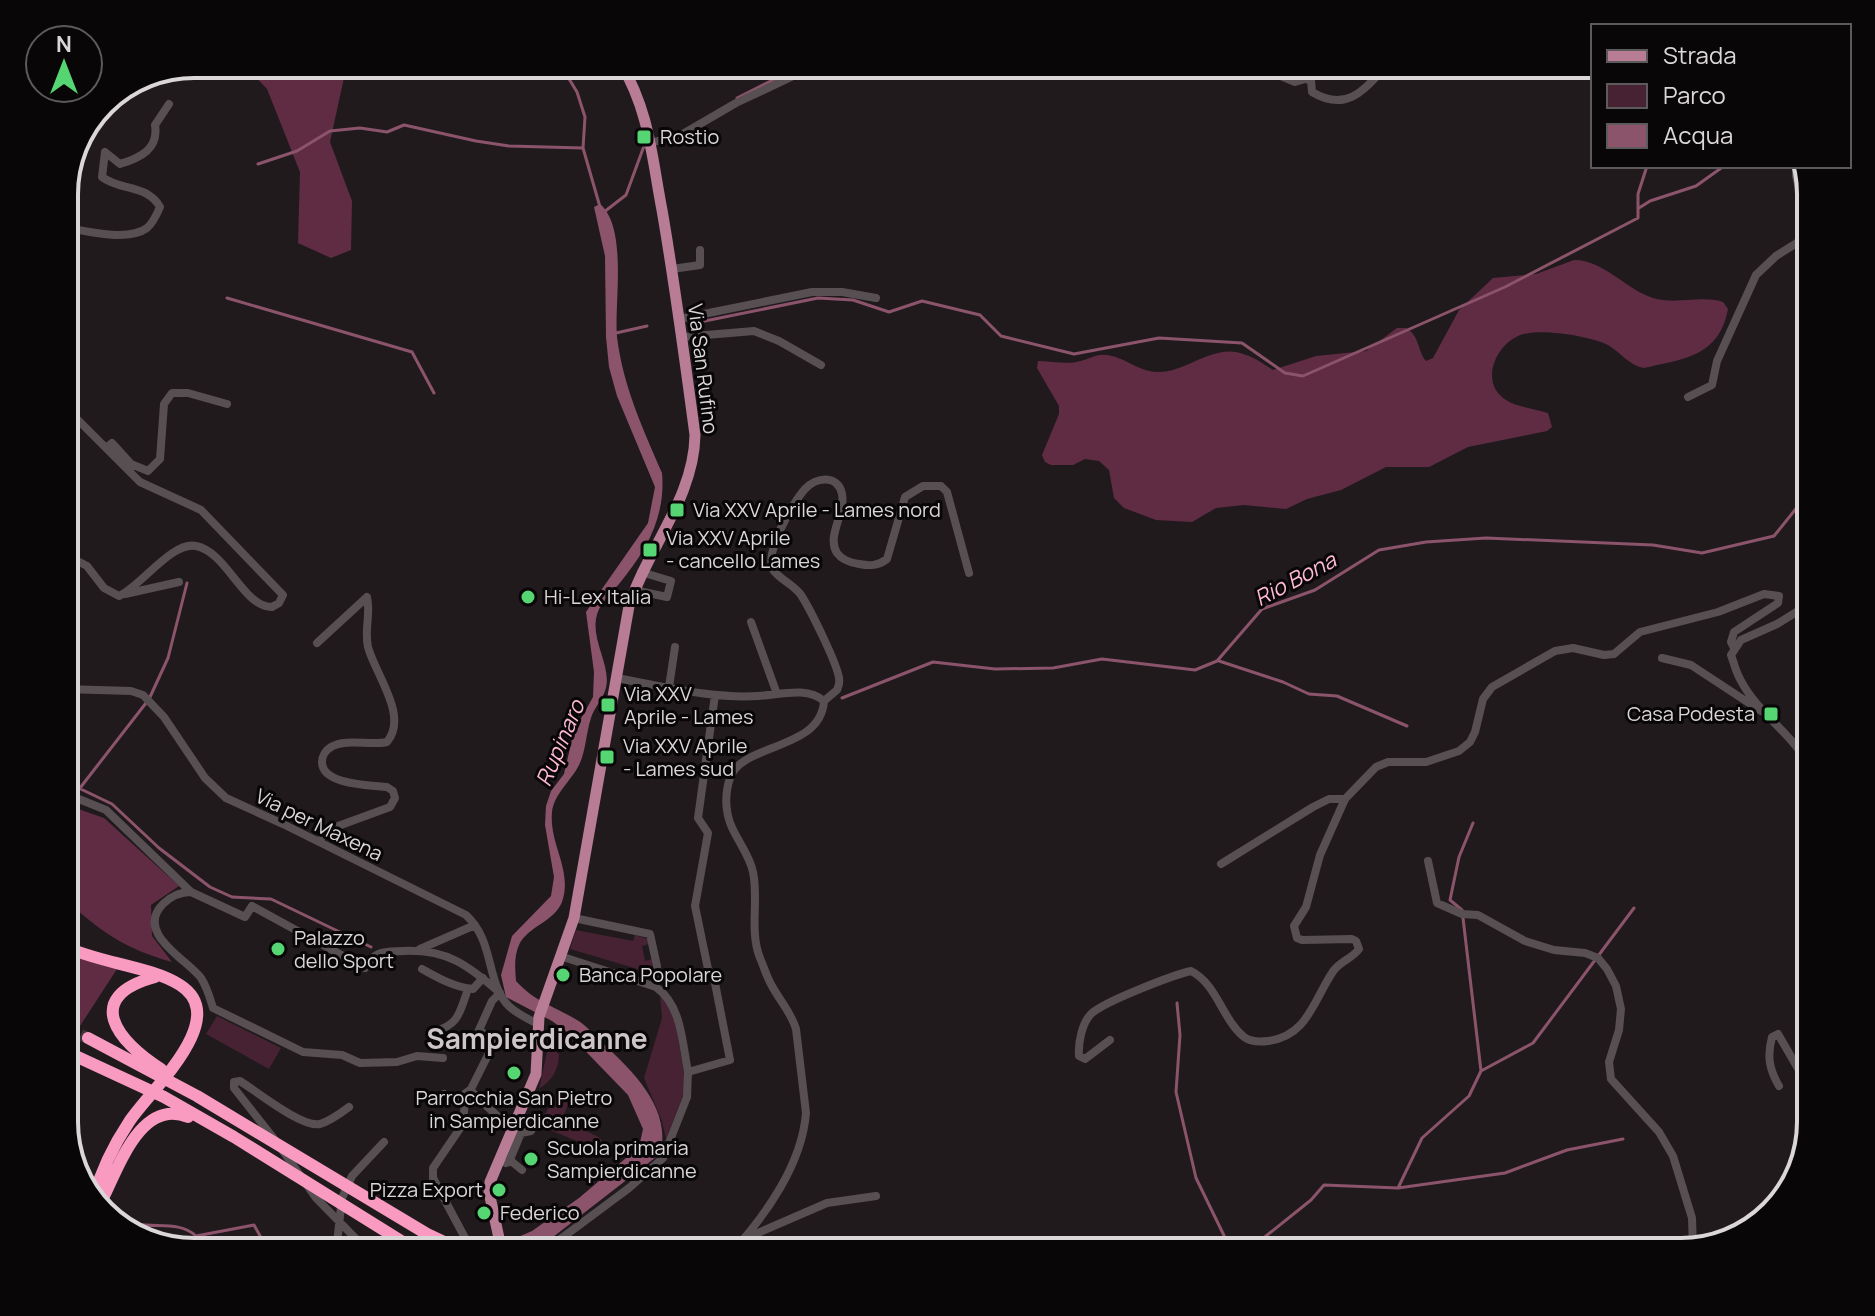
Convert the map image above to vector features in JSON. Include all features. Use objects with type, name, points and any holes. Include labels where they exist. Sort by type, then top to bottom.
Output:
[{"type":"highway","points":[[78,950],[158,976],[182,987],[193,998],[197,1015],[194,1033],[176,1063],[131,1119],[108,1157],[98,1186]]},
{"type":"highway","points":[[150,1067],[118,1032],[114,1023],[114,1007],[119,994],[131,983],[158,976]]},
{"type":"highway","points":[[88,1038],[150,1067],[436,1238]]},
{"type":"highway","points":[[78,1057],[164,1097],[179,1110],[234,1137],[396,1238]]},
{"type":"highway","points":[[104,1195],[121,1160],[140,1131],[158,1116],[179,1110]]},
{"type":"main road","name":"Via San Rufino","points":[[498,1238],[489,1192],[493,1172],[536,1074],[538,1020],[574,918],[634,590],[684,493],[695,452],[672,269],[650,143],[636,88],[630,78]]},
{"type":"street","points":[[650,143],[681,135],[787,78]]},
{"type":"street","points":[[1286,78],[1295,82],[1311,80],[1312,92],[1325,100],[1345,101],[1375,78]]},
{"type":"street","points":[[78,230],[126,234],[150,226],[160,207],[156,199],[139,189],[109,182],[102,177],[105,152],[120,164],[142,158],[152,145],[157,134],[155,125],[169,104]]},
{"type":"street","points":[[1688,397],[1712,385],[1717,361],[1756,275],[1776,256],[1797,243]]},
{"type":"street","points":[[672,269],[700,265],[700,250]]},
{"type":"street","points":[[679,319],[812,292],[842,292],[876,298]]},
{"type":"street","points":[[682,337],[754,331],[821,365]]},
{"type":"street","points":[[106,448],[112,443],[131,464],[148,471],[160,459],[164,404],[172,393],[188,393],[227,404]]},
{"type":"street","points":[[78,420],[140,482],[201,510],[283,595],[279,603],[272,607],[257,604],[228,569],[202,548],[193,545],[180,548],[124,594]]},
{"type":"street","points":[[745,1238],[779,1190],[805,1127],[806,1113],[796,1029],[758,954],[753,926],[753,872],[727,815],[726,801],[733,771],[741,764],[796,738],[818,718],[824,701],[837,690],[839,675],[800,595],[774,572],[769,557],[805,490],[816,480],[827,478],[835,482],[843,498],[834,543],[837,554],[845,560],[870,566],[880,565],[887,559],[905,497],[923,486],[941,486],[947,492],[969,573]]},
{"type":"street","points":[[78,561],[87,566],[109,593],[119,596],[179,582]]},
{"type":"street","points":[[634,590],[667,597],[671,581],[641,572]]},
{"type":"street","points":[[1110,1040],[1085,1059],[1079,1056],[1081,1036],[1091,1014],[1107,1004],[1191,971],[1208,984],[1223,1011],[1246,1039],[1258,1042],[1290,1036],[1311,1012],[1333,969],[1359,949],[1352,939],[1302,940],[1297,938],[1294,926],[1306,907],[1320,855],[1345,799],[1376,767],[1388,762],[1426,762],[1459,751],[1470,742],[1475,732],[1488,691],[1555,651],[1573,648],[1604,655],[1614,654],[1640,632],[1718,612],[1764,594],[1779,596],[1778,603],[1734,632],[1731,642],[1734,648]]},
{"type":"street","points":[[317,643],[367,597],[367,645],[394,713],[395,729],[387,742],[336,745],[326,752],[324,769],[332,778],[387,787],[393,791],[395,798],[390,807],[323,833],[320,842]]},
{"type":"street","points":[[1797,612],[1741,640],[1731,655],[1740,680],[1797,748]]},
{"type":"street","points":[[751,622],[777,694]]},
{"type":"street","points":[[669,687],[675,647]]},
{"type":"street","points":[[1662,658],[1691,665],[1769,715]]},
{"type":"street","points":[[616,678],[715,695],[746,697],[809,692],[824,701]]},
{"type":"street","name":"Via per Maxena","points":[[78,689],[131,691],[143,695],[153,703],[214,788],[226,798],[451,907],[466,915],[475,925]]},
{"type":"street","points":[[688,1072],[730,1060],[714,978],[708,969],[695,906],[708,833],[698,818],[715,695]]},
{"type":"street","points":[[78,799],[106,810],[191,892],[245,917],[252,906],[365,968],[372,956],[381,952],[441,953],[460,962],[500,993]]},
{"type":"street","points":[[1221,864],[1313,807],[1329,799],[1345,799]]},
{"type":"street","points":[[1428,861],[1437,903],[1443,908],[1478,915],[1525,941],[1554,950],[1585,953],[1598,958],[1607,969],[1616,986],[1621,1009],[1619,1030],[1609,1062],[1611,1079],[1659,1132],[1673,1156],[1692,1218],[1693,1237]]},
{"type":"street","points":[[191,892],[181,892],[168,900],[157,910],[156,921],[166,947],[200,977],[213,1008],[303,1052],[342,1055],[360,1063],[397,1062],[417,1056],[443,1058]]},
{"type":"street","points":[[574,918],[650,934],[657,966],[656,987]]},
{"type":"street","points":[[415,951],[475,925],[484,939],[500,993],[507,1005],[538,1020]]},
{"type":"street","points":[[560,956],[656,987],[665,993],[677,1012],[688,1072],[687,1097],[663,1158],[629,1188],[562,1238]]},
{"type":"street","points":[[422,969],[440,980],[468,989],[473,989],[483,978]]},
{"type":"street","points":[[434,1031],[445,1029],[454,1022],[468,989]]},
{"type":"street","points":[[462,1238],[433,1178],[433,1168],[463,1124],[465,1101],[495,1041],[479,1030],[492,1001],[500,993]]},
{"type":"street","points":[[1779,1086],[1768,1056],[1772,1037],[1778,1034],[1797,1067]]},
{"type":"street","points":[[349,1107],[320,1124],[314,1124],[240,1081],[234,1082],[234,1088],[255,1112],[316,1198],[355,1238]]},
{"type":"street","points":[[470,1090],[512,1130]]},
{"type":"street","points":[[444,1094],[448,1101],[454,1102],[470,1090]]},
{"type":"street","points":[[522,1170],[507,1163],[521,1133],[531,1131],[535,1123]]},
{"type":"street","points":[[338,1238],[342,1198],[352,1176],[384,1142]]},
{"type":"street","points":[[748,1238],[827,1203],[876,1196]]},
{"type":"green space","points":[[576,930],[633,941],[635,935],[648,939],[649,944],[642,946],[645,961],[653,959],[651,973],[570,949]]},
{"type":"green space","points":[[660,995],[674,1013],[685,1081],[684,1093],[666,1139],[644,1078],[662,1018]]},
{"type":"green space","points":[[217,1016],[281,1048],[269,1069],[206,1034]]},
{"type":"green space","points":[[553,1049],[559,1054],[556,1070],[539,1089],[547,1052]]},
{"type":"green space","points":[[563,1097],[568,1104],[562,1120],[599,1137],[602,1141],[598,1150],[541,1126],[543,1119],[539,1116],[546,1113],[553,1098]]},
{"type":"shaded area","points":[[257,78],[344,78],[330,142],[352,201],[351,250],[331,258],[298,243],[300,172],[267,89]]},
{"type":"shaded area","points":[[1574,260],[1595,265],[1653,298],[1723,302],[1728,309],[1723,325],[1717,337],[1697,353],[1644,368],[1630,362],[1608,345],[1589,339],[1537,332],[1518,336],[1502,348],[1497,357],[1493,366],[1494,385],[1506,400],[1548,413],[1552,427],[1547,431],[1468,447],[1429,467],[1386,467],[1341,490],[1307,499],[1286,509],[1244,505],[1216,508],[1192,522],[1156,520],[1124,508],[1114,498],[1109,470],[1099,461],[1085,459],[1073,465],[1051,465],[1045,462],[1042,455],[1059,414],[1059,406],[1037,368],[1038,361],[1071,363],[1105,355],[1157,372],[1179,368],[1212,354],[1234,352],[1253,358],[1273,370],[1316,356],[1366,351],[1397,328],[1406,328],[1414,335],[1426,361],[1433,358],[1459,310],[1493,278],[1536,274]]},
{"type":"shaded area","points":[[78,809],[104,818],[179,886],[151,905],[152,936],[172,962],[114,938],[78,910]]},
{"type":"shaded area","points":[[78,955],[117,969],[78,1025]]},
{"type":"water","points":[[600,204],[609,215],[614,230],[620,355],[635,407],[662,473],[661,504],[646,546],[597,614],[597,637],[607,683],[591,718],[579,765],[556,799],[552,812],[565,890],[558,909],[528,933],[519,945],[516,981],[530,994],[583,1024],[636,1076],[655,1105],[662,1137],[660,1154],[552,1238],[516,1238],[532,1231],[579,1198],[639,1147],[643,1129],[628,1095],[566,1031],[506,997],[501,975],[512,936],[551,896],[554,877],[545,825],[546,806],[551,791],[564,774],[574,731],[593,697],[594,672],[586,612],[648,523],[655,487],[617,396],[609,367],[605,256],[594,207]]},
{"type":"waterway","name":"Rupinaro","points":[[568,78],[585,117],[583,148],[600,207]]},
{"type":"waterway","points":[[737,98],[777,78]]},
{"type":"waterway","points":[[258,164],[297,151],[330,131],[360,128],[387,132],[404,125],[509,146],[583,148]]},
{"type":"waterway","points":[[604,212],[626,195],[644,146]]},
{"type":"waterway","points":[[690,324],[818,298],[853,300],[889,312],[922,301],[980,315],[1001,336],[1074,354],[1159,338],[1242,343],[1285,373],[1303,376],[1505,287],[1638,218],[1638,194],[1646,168]]},
{"type":"waterway","points":[[1639,208],[1650,201],[1696,186],[1721,168]]},
{"type":"waterway","points":[[227,298],[412,352],[434,393]]},
{"type":"waterway","points":[[616,333],[647,326]]},
{"type":"waterway","name":"Rio Bona","points":[[842,698],[933,662],[995,669],[1053,668],[1102,659],[1195,670],[1217,661],[1262,609],[1315,590],[1379,550],[1426,542],[1486,538],[1653,545],[1702,553],[1774,536],[1797,507]]},
{"type":"waterway","points":[[150,697],[168,658],[187,583]]},
{"type":"waterway","points":[[1219,661],[1309,694],[1337,696],[1407,726]]},
{"type":"waterway","points":[[80,788],[146,703]]},
{"type":"waterway","points":[[78,788],[112,804],[159,848],[210,887],[232,897],[271,899],[371,947]]},
{"type":"waterway","points":[[1462,910],[1450,900],[1459,857],[1473,823]]},
{"type":"waterway","points":[[1481,1071],[1533,1043],[1634,908]]},
{"type":"waterway","points":[[1264,1238],[1311,1200],[1324,1185],[1398,1188],[1422,1138],[1469,1096],[1481,1071],[1463,918]]},
{"type":"waterway","points":[[1177,1003],[1180,1035],[1176,1092],[1196,1178],[1225,1238]]},
{"type":"waterway","points":[[1398,1188],[1505,1173],[1567,1150],[1623,1139]]},
{"type":"waterway","points":[[140,1224],[183,1228],[196,1236],[254,1225],[261,1238]]},
{"type":"tunnel","points":[[78,1034],[88,1038]]},
{"type":"place","name":"Rostio","points":[[644,137]]},
{"type":"place","name":"Via XXV Aprile - Lames nord","points":[[677,510]]},
{"type":"place","name":"Via XXV Aprile - cancello Lames","points":[[650,550]]},
{"type":"place","name":"Hi-Lex Italia","points":[[528,597]]},
{"type":"place","name":"Via XXV Aprile - Lames","points":[[608,705]]},
{"type":"place","name":"Casa Podesta","points":[[1771,714]]},
{"type":"place","name":"Via XXV Aprile - Lames sud","points":[[607,757]]},
{"type":"place","name":"Palazzo dello Sport","points":[[278,949]]},
{"type":"place","name":"Banca Popolare","points":[[563,975]]},
{"type":"place","name":"Parrocchia San Pietro in Sampierdicanne","points":[[514,1073]]},
{"type":"place","name":"Scuola primaria Sampierdicanne","points":[[531,1159]]},
{"type":"place","name":"Pizza Export","points":[[499,1190]]},
{"type":"place","name":"Federico","points":[[484,1213]]},
{"type":"district","name":"Sampierdicanne","points":[[537,1039]]}]
